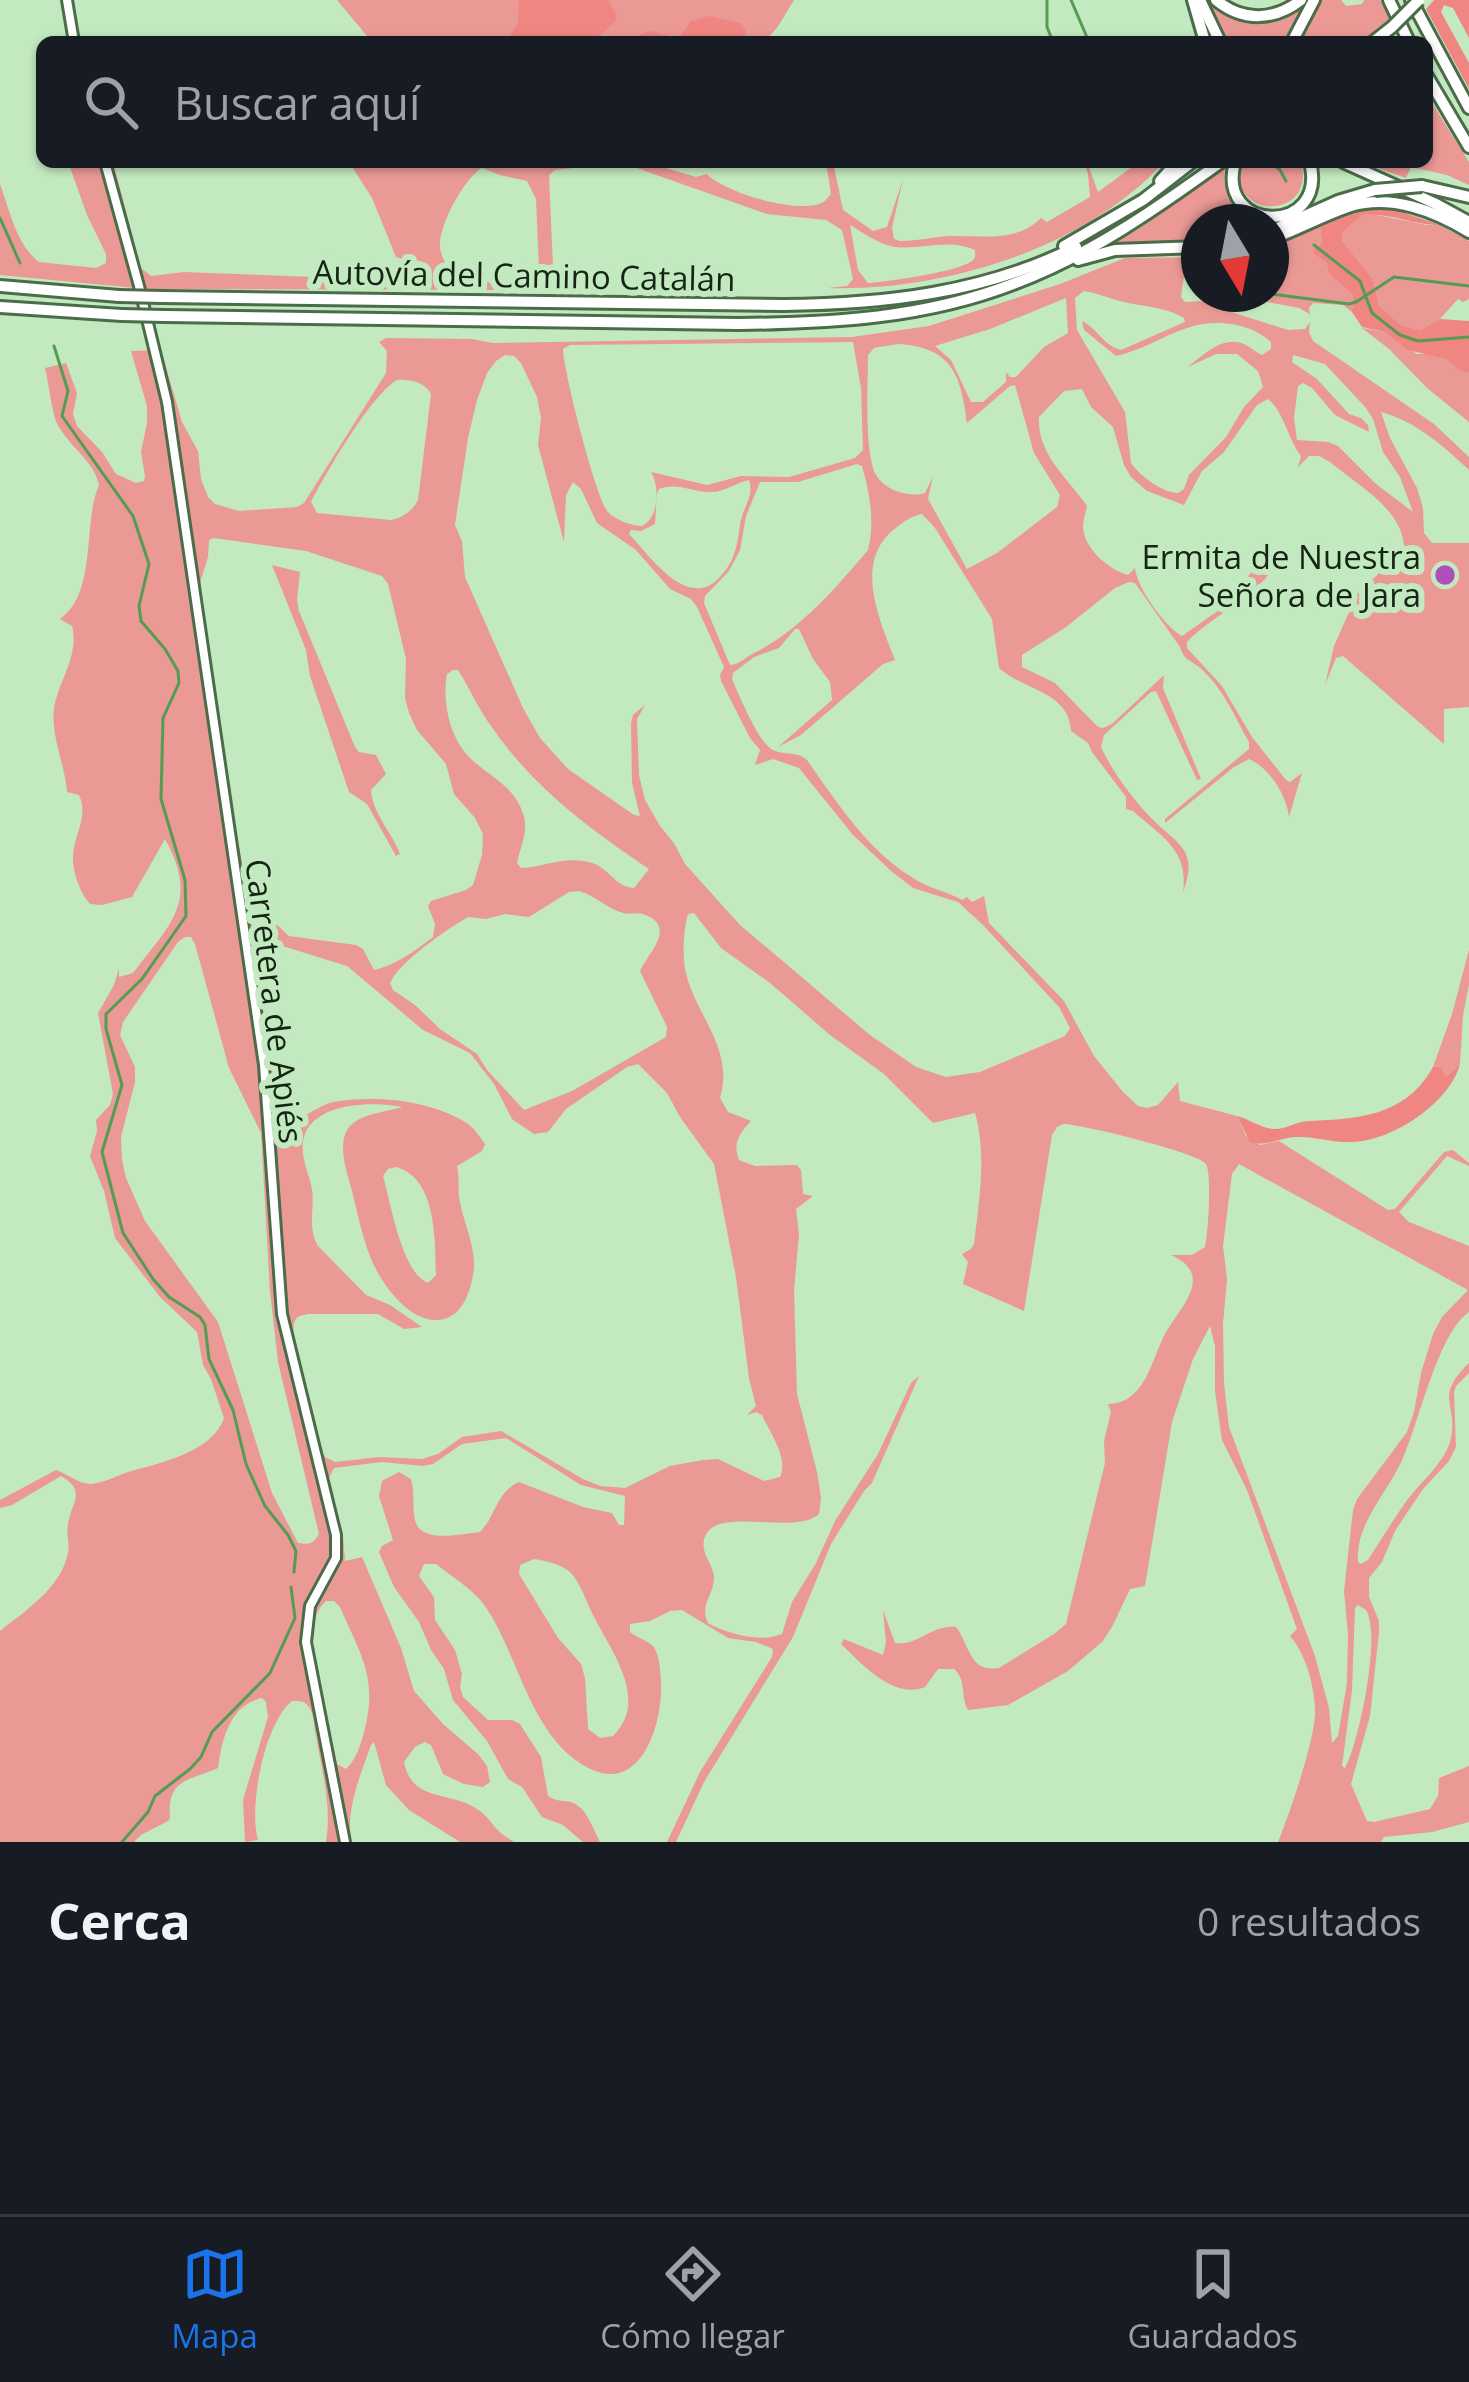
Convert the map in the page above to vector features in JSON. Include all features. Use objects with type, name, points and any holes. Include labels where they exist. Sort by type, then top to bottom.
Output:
[{"type":"highway","points":[[1197,0],[1204,36]]},
{"type":"highway","points":[[1197,0],[1217,36]]},
{"type":"highway","points":[[1216,0],[1237,13],[1257,17],[1284,11],[1301,0]]},
{"type":"highway","points":[[1295,36],[1314,0]]},
{"type":"highway","points":[[1389,0],[1406,36]]},
{"type":"highway","points":[[1382,36],[1415,0],[1469,108]]},
{"type":"highway","points":[[1433,86],[1469,147]]},
{"type":"highway","points":[[1132,208],[1171,168]]},
{"type":"highway","points":[[783,305],[913,292],[975,278],[1063,246],[1132,208],[1184,168]]},
{"type":"highway","points":[[1047,265],[1201,168]]},
{"type":"highway","points":[[1047,265],[1131,224],[1212,168]]},
{"type":"highway","points":[[1233,168],[1232,184],[1239,201],[1258,215],[1276,218],[1294,212],[1307,199],[1313,182],[1311,168]]},
{"type":"highway","points":[[1357,168],[1469,222]]},
{"type":"highway","points":[[1289,226],[1338,201],[1375,190],[1422,186],[1469,197]]},
{"type":"highway","points":[[1289,229],[1374,202],[1422,210],[1469,232]]},
{"type":"highway","points":[[1047,265],[1115,250],[1181,248]]},
{"type":"highway","name":"Autovía del Camino Catalán","points":[[0,286],[162,298],[783,305],[928,296],[1047,265]]},
{"type":"highway","name":"Autovía del Camino Catalán","points":[[0,307],[164,316],[762,324],[850,321],[939,307],[1012,285],[1047,265]]},
{"type":"street","points":[[67,0],[73,36]]},
{"type":"street","name":"Carretera de Apiés","points":[[107,168],[167,402],[264,1065],[282,1314],[336,1535],[336,1558],[310,1606],[306,1642],[345,1842]]},
{"type":"shaded area","points":[[337,0],[794,0],[770,36],[367,36]]},
{"type":"shaded area","points":[[519,0],[608,0],[617,16],[600,36],[510,36],[518,23]]},
{"type":"shaded area","points":[[1320,0],[1341,0],[1346,6],[1380,0],[1390,19],[1369,36],[1303,36]]},
{"type":"shaded area","points":[[1434,0],[1469,0],[1469,38],[1453,8],[1444,5],[1441,12],[1469,63],[1469,89],[1426,9]]},
{"type":"shaded area","points":[[1208,2],[1253,22],[1301,9],[1287,36],[1225,36]]},
{"type":"shaded area","points":[[709,16],[741,23],[746,36],[678,36],[691,21]]},
{"type":"shaded area","points":[[1433,105],[1469,162],[1469,185],[1416,168],[1433,168]]},
{"type":"shaded area","points":[[70,168],[115,168],[141,268],[151,276],[184,272],[421,281],[431,275],[430,268],[396,257],[372,198],[353,168],[482,168],[573,168],[549,175],[554,290],[146,289],[0,275],[0,184],[19,237],[39,262],[96,268],[106,263]],"holes":[[[482,168],[527,181],[536,199],[539,276],[530,284],[460,281],[440,247],[448,215],[475,173]]]},
{"type":"shaded area","points":[[637,168],[666,168],[696,177],[707,174],[746,195],[800,206],[825,201],[831,194],[827,168],[834,168],[843,210],[873,231],[887,227],[903,179],[892,228],[894,239],[900,241],[1021,231],[1090,197],[1086,168],[1098,192],[1131,168],[1158,168],[1095,219],[1054,241],[964,273],[918,282],[828,288],[847,286],[853,279],[842,230],[826,220],[767,214]],"holes":[[[850,225],[889,246],[955,245],[975,250],[975,257],[941,272],[868,283],[858,270]]]},
{"type":"shaded area","points":[[1225,168],[1225,185],[1233,204],[1181,204],[1181,243],[1114,246]]},
{"type":"shaded area","points":[[1241,168],[1301,168],[1302,182],[1285,204],[1257,203],[1246,195]]},
{"type":"shaded area","points":[[1377,168],[1411,168],[1406,178]]},
{"type":"shaded area","points":[[1379,208],[1440,225],[1363,215],[1343,232],[1342,240],[1373,279],[1379,306],[1401,325],[1420,330],[1440,319],[1469,321],[1469,373],[1446,359],[1408,350],[1385,332],[1362,327],[1352,312],[1353,295],[1314,254],[1322,244],[1320,225]]},
{"type":"shaded area","points":[[1363,215],[1440,225],[1469,241],[1469,299],[1458,299],[1440,319],[1420,330],[1401,325],[1379,306],[1373,279],[1342,240],[1343,232]]},
{"type":"shaded area","points":[[1320,225],[1322,244],[1314,254],[1353,295],[1352,312],[1343,305],[1313,303],[1310,314],[1289,306],[1289,238]]},
{"type":"shaded area","points":[[1181,257],[1181,312],[1232,312],[1288,330],[1305,329],[1310,322],[1313,341],[1434,424],[1469,457],[1469,470],[1418,428],[1381,412],[1417,488],[1424,533],[1432,543],[1469,543],[1469,707],[1444,709],[1444,744],[1343,656],[1336,658],[1325,685],[1334,646],[1357,594],[1404,550],[1402,536],[1378,500],[1330,462],[1309,456],[1298,467],[1301,456],[1268,399],[1257,405],[1224,452],[1202,471],[1184,505],[1147,491],[1131,477],[1113,427],[1091,407],[1082,389],[1064,391],[1039,417],[1048,454],[1087,506],[1083,526],[1092,550],[1128,575],[1135,568],[1153,606],[1182,636],[1222,608],[1260,562],[1274,564],[1261,584],[1196,633],[1187,648],[1222,686],[1252,737],[1286,780],[1302,773],[1289,817],[1276,783],[1249,759],[1165,823],[1249,749],[1249,742],[1221,692],[1185,657],[1135,583],[1115,588],[1022,655],[1022,667],[1055,683],[1103,728],[1164,675],[1163,688],[1201,779],[1197,780],[1156,691],[1104,735],[1101,747],[1131,794],[1183,849],[1189,866],[1183,892],[1177,855],[1154,829],[1126,809],[1126,797],[1088,743],[1071,731],[1062,707],[999,668],[992,619],[922,514],[897,527],[875,556],[873,590],[895,660],[883,664],[801,735],[778,747],[832,700],[830,682],[799,629],[779,648],[754,657],[732,679],[766,744],[807,760],[856,826],[900,870],[962,900],[967,897],[972,902],[984,896],[989,923],[1064,1001],[1094,1056],[1138,1106],[1158,1105],[1178,1082],[1180,1101],[1237,1116],[1246,1136],[1260,1145],[1279,1141],[1388,1210],[1395,1209],[1444,1152],[1453,1150],[1469,1163],[1447,1156],[1399,1212],[1409,1222],[1469,1246],[1469,1312],[1448,1339],[1403,1458],[1367,1521],[1358,1548],[1361,1564],[1447,1450],[1452,1429],[1449,1394],[1469,1363],[1469,1373],[1454,1392],[1456,1447],[1395,1531],[1382,1562],[1369,1578],[1379,1632],[1370,1716],[1351,1784],[1367,1821],[1374,1822],[1430,1809],[1438,1796],[1439,1778],[1469,1766],[1469,1822],[1384,1837],[1381,1842],[1278,1842],[1310,1744],[1314,1695],[1305,1662],[1290,1636],[1297,1629],[1247,1490],[1222,1440],[1210,1326],[1193,1359],[1172,1422],[1145,1586],[1130,1589],[1103,1641],[1068,1671],[1008,1705],[968,1710],[961,1678],[954,1669],[938,1669],[925,1687],[902,1689],[879,1678],[841,1644],[844,1639],[883,1655],[883,1610],[895,1643],[956,1627],[976,1662],[999,1668],[1066,1624],[1105,1463],[1108,1404],[1121,1402],[1139,1388],[1190,1292],[1191,1272],[1171,1255],[1192,1255],[1205,1247],[1208,1170],[1199,1159],[1183,1153],[1063,1124],[1052,1135],[1024,1311],[963,1284],[968,1262],[962,1254],[974,1244],[981,1178],[975,1113],[933,1123],[884,1074],[721,948],[694,913],[688,914],[684,962],[722,1061],[720,1098],[728,1112],[751,1121],[738,1139],[739,1160],[755,1166],[797,1165],[803,1194],[813,1196],[796,1209],[799,1235],[794,1290],[797,1394],[821,1498],[819,1514],[807,1520],[737,1522],[710,1529],[704,1540],[714,1577],[705,1611],[708,1623],[744,1636],[782,1634],[792,1602],[835,1521],[878,1454],[911,1383],[919,1376],[872,1483],[831,1544],[793,1637],[704,1782],[676,1842],[667,1842],[700,1772],[773,1649],[728,1638],[682,1610],[630,1624],[630,1632],[651,1644],[657,1654],[661,1682],[657,1720],[652,1738],[632,1767],[600,1773],[580,1763],[548,1731],[480,1600],[436,1564],[424,1564],[419,1576],[434,1597],[435,1620],[455,1650],[463,1697],[488,1720],[520,1724],[541,1757],[548,1796],[581,1808],[600,1842],[583,1842],[563,1825],[542,1817],[522,1787],[508,1779],[487,1741],[453,1700],[444,1669],[394,1587],[379,1552],[393,1540],[379,1496],[382,1481],[399,1472],[411,1479],[418,1527],[433,1535],[480,1532],[505,1492],[519,1482],[612,1513],[624,1525],[625,1496],[581,1485],[506,1438],[462,1444],[433,1464],[382,1462],[334,1468],[329,1478],[345,1561],[362,1557],[414,1691],[478,1754],[490,1782],[483,1787],[464,1784],[443,1774],[431,1745],[425,1742],[404,1762],[408,1775],[424,1790],[480,1811],[515,1842],[460,1842],[409,1810],[386,1785],[374,1742],[352,1804],[351,1842],[326,1842],[327,1802],[313,1717],[307,1705],[292,1701],[274,1727],[261,1766],[255,1807],[258,1840],[245,1842],[243,1800],[268,1717],[262,1698],[235,1716],[225,1735],[218,1768],[176,1788],[168,1821],[134,1842],[0,1842],[0,1631],[58,1577],[68,1553],[76,1492],[61,1476],[12,1505],[0,1508],[0,1500],[56,1470],[91,1484],[169,1460],[208,1440],[224,1418],[203,1365],[197,1332],[160,1297],[115,1238],[90,1156],[96,1120],[113,1094],[98,1013],[119,968],[119,977],[133,973],[169,926],[180,896],[180,880],[165,839],[132,897],[90,904],[75,875],[73,856],[82,803],[79,795],[67,792],[54,710],[73,645],[72,626],[60,619],[72,607],[85,575],[99,485],[57,422],[45,368],[66,363],[77,393],[73,414],[77,426],[116,474],[136,483],[145,476],[141,452],[147,406],[131,351],[161,350],[182,422],[198,451],[208,497],[239,511],[297,507],[304,503],[386,373],[387,351],[379,342],[386,338],[493,343],[852,337],[929,326],[1125,258]],"holes":[[[1084,291],[1185,322],[1121,350],[1082,321],[1084,330],[1116,356],[1202,324],[1242,326],[1271,342],[1271,349],[1262,355],[1244,344],[1221,344],[1188,367],[1216,354],[1237,354],[1258,371],[1263,387],[1178,493],[1152,483],[1131,463],[1125,412],[1077,330],[1075,298]],[[1066,298],[1068,333],[1044,347],[1016,377],[1006,372],[1006,382],[983,402],[971,402],[951,360],[935,346]],[[853,342],[861,388],[863,450],[855,458],[789,477],[741,476],[707,485],[651,472],[657,494],[659,489],[715,492],[749,480],[732,560],[707,586],[694,588],[670,577],[629,534],[655,524],[657,495],[655,509],[642,526],[608,512],[588,460],[563,349],[570,345]],[[916,346],[942,357],[957,377],[967,423],[1015,385],[1034,453],[1060,495],[1057,507],[997,553],[967,569],[928,499],[933,476],[925,493],[890,488],[875,473],[868,432],[868,355],[874,348]],[[505,355],[514,356],[537,397],[538,445],[564,542],[566,495],[573,482],[597,523],[636,550],[670,589],[697,607],[724,667],[721,681],[760,750],[755,765],[773,759],[799,768],[853,835],[890,870],[913,888],[958,902],[1059,1007],[1070,1028],[1065,1036],[980,1072],[946,1077],[916,1067],[870,1035],[740,925],[685,864],[645,800],[637,719],[645,705],[631,723],[632,783],[640,816],[568,769],[540,738],[465,577],[462,541],[455,525],[468,438],[487,373]],[[1293,355],[1325,364],[1366,408],[1383,452],[1400,477],[1413,512],[1338,446],[1297,440],[1294,418],[1298,386],[1303,383],[1335,415],[1369,432],[1361,418],[1349,414],[1317,379],[1292,362]],[[407,380],[431,394],[418,500],[413,507],[391,520],[317,513],[311,502],[386,388]],[[857,464],[862,466],[871,508],[868,550],[830,594],[771,644],[730,665],[705,596],[729,571],[740,550],[746,516],[760,482],[798,482]],[[214,538],[306,551],[382,576],[406,659],[409,713],[446,764],[454,794],[483,834],[473,885],[428,906],[435,924],[433,937],[398,961],[374,970],[356,945],[289,936],[251,913],[200,583],[209,540]],[[458,670],[486,719],[525,768],[583,822],[649,869],[634,888],[583,861],[521,868],[517,863],[525,823],[520,806],[461,747],[448,717],[447,674]],[[579,891],[626,914],[641,913],[659,925],[658,940],[640,971],[667,1027],[666,1037],[572,1091],[524,1110],[477,1054],[440,1029],[390,983],[413,956],[468,917],[529,917],[569,892]],[[191,937],[229,1068],[261,1133],[278,1362],[319,1534],[310,1543],[298,1543],[272,1493],[218,1322],[145,1221],[122,1160],[121,1137],[135,1082],[135,1067],[120,1035],[123,1022],[178,942]],[[263,940],[347,966],[423,1030],[470,1053],[494,1084],[512,1119],[534,1134],[548,1132],[566,1109],[627,1067],[638,1064],[667,1093],[714,1164],[756,1406],[747,1415],[762,1415],[780,1454],[780,1477],[764,1481],[718,1459],[670,1466],[625,1488],[600,1486],[501,1431],[462,1437],[422,1459],[335,1462],[325,1457],[300,1368],[296,1319],[308,1314],[378,1314],[404,1329],[422,1327],[366,1295],[318,1246],[303,1154],[308,1129],[316,1119],[344,1107],[402,1107],[351,1125],[344,1139],[344,1155],[376,1269],[400,1302],[432,1320],[456,1312],[470,1288],[474,1257],[459,1198],[457,1166],[482,1151],[485,1144],[471,1126],[451,1115],[401,1101],[333,1102],[289,1119],[278,1067],[267,1044],[255,946]],[[1239,1164],[1468,1290],[1442,1317],[1421,1373],[1407,1432],[1353,1510],[1344,1591],[1347,1683],[1338,1736],[1332,1743],[1329,1708],[1315,1656],[1229,1427],[1223,1246],[1232,1174]],[[396,1167],[409,1173],[426,1197],[434,1229],[436,1275],[428,1283],[404,1252],[383,1176]],[[534,1559],[570,1572],[617,1660],[628,1691],[624,1722],[613,1736],[600,1738],[588,1729],[581,1664],[558,1638],[519,1574],[520,1565]],[[326,1601],[340,1607],[366,1669],[368,1716],[358,1750],[346,1769],[337,1764],[312,1647],[315,1617]],[[1358,1605],[1368,1615],[1369,1671],[1345,1768],[1355,1608]]]},
{"type":"shaded area","points":[[1362,328],[1385,332],[1417,354],[1446,359],[1469,373],[1469,422],[1427,388]]},
{"type":"shaded area","points":[[272,565],[300,572],[299,611],[355,747],[376,755],[386,774],[371,790],[400,854],[396,856],[367,804],[349,792],[310,676],[306,650]]},
{"type":"shaded area","points":[[1469,950],[1460,1064],[1445,1078],[1441,1067],[1433,1067]]},
{"type":"shaded area","points":[[1460,1064],[1432,1106],[1401,1127],[1368,1140],[1296,1137],[1250,1142],[1237,1116],[1273,1129],[1363,1116],[1409,1096],[1433,1067],[1441,1067],[1446,1077]]},
{"type":"waterway","points":[[1047,0],[1051,36]]},
{"type":"waterway","points":[[1071,0],[1086,36]]},
{"type":"waterway","points":[[1277,168],[1286,181]]},
{"type":"waterway","points":[[0,218],[20,263]]},
{"type":"waterway","points":[[1314,245],[1360,281],[1372,313],[1400,335],[1418,341],[1469,337]]},
{"type":"waterway","points":[[1289,296],[1349,304],[1394,277],[1469,286]]},
{"type":"waterway","points":[[54,346],[68,391],[62,416],[133,516],[149,564],[139,606],[141,621],[165,649],[178,671],[179,683],[163,718],[161,799],[185,880],[186,916],[142,979],[106,1014],[122,1085],[102,1152],[123,1233],[169,1297],[205,1325],[209,1359],[233,1410],[246,1464],[265,1506],[296,1551],[294,1572]]},
{"type":"waterway","points":[[122,1842],[148,1812],[155,1796],[190,1769],[212,1732],[270,1673],[295,1618],[291,1587]]},
{"type":"place","name":"Ermita de Nuestra Señora de Jara","points":[[1445,575]]}]
